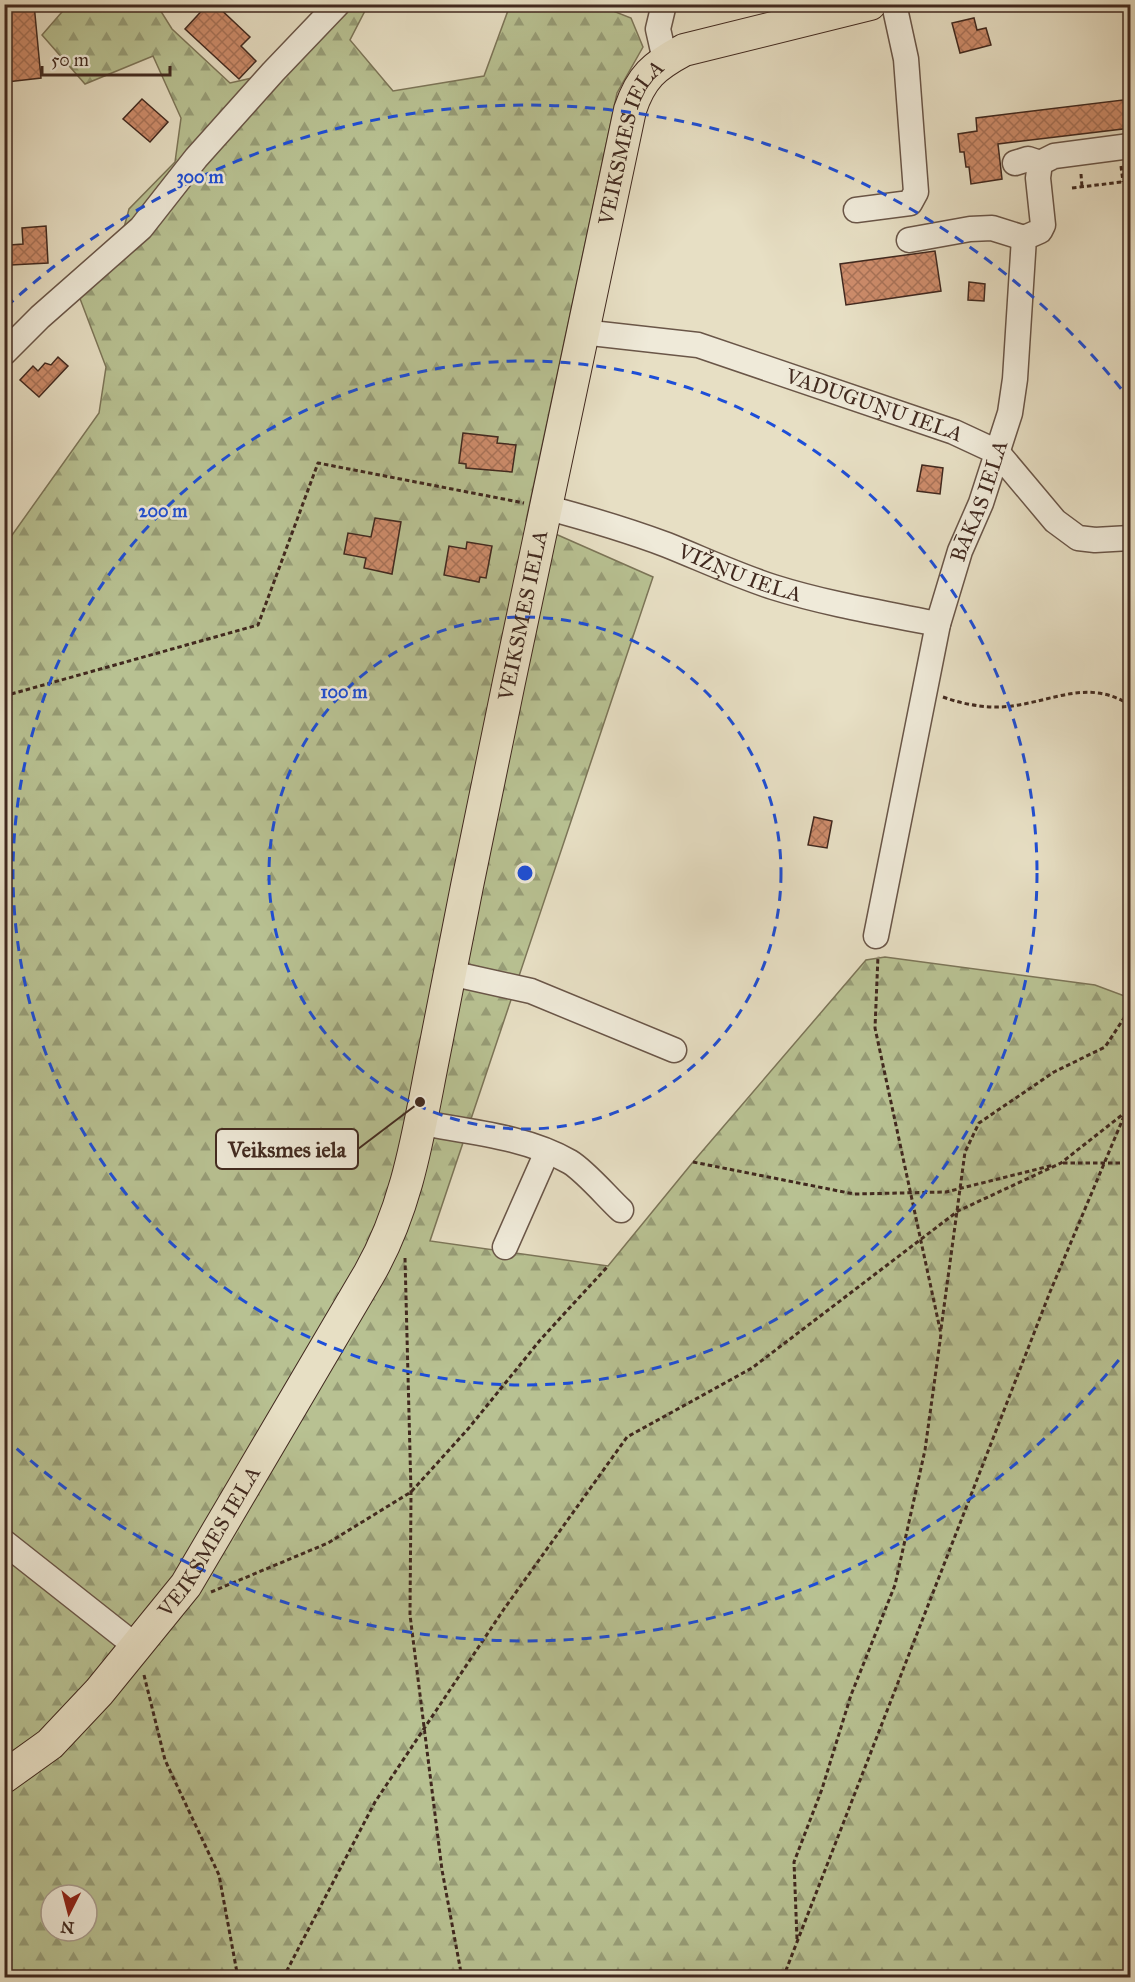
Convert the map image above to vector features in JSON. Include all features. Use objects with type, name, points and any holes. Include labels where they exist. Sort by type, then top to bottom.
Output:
[{"type":"main road","points":[[665,60],[684,50],[704,44],[870,4]]},
{"type":"main road","name":"VEIKSMES IELA","points":[[4,1777],[50,1744],[99,1692],[186,1585],[384,1247],[403,1197],[422,1123],[450,973],[545,507],[630,110],[637,89],[665,60]]},
{"type":"street","points":[[4,353],[40,317],[141,228],[204,150],[273,72],[338,4]]},
{"type":"street","points":[[856,210],[910,203],[916,192],[906,59],[894,4]]},
{"type":"street","name":"VEIKSMES IELA","points":[[659,7],[658,29],[665,60]]},
{"type":"street","points":[[1015,164],[1028,159],[1040,163],[1053,156],[1131,146]]},
{"type":"street","points":[[909,240],[970,229],[992,228],[1024,238],[1040,231],[1044,225],[1038,178],[1040,163]]},
{"type":"street","name":"BĀKAS IELA","points":[[876,936],[938,624],[960,550],[981,503],[1010,412],[1015,379],[1024,238]]},
{"type":"street","name":"VADUGUŅU IELA","points":[[582,332],[698,345],[954,432],[997,452],[1054,521],[1078,538],[1095,540],[1131,538]]},
{"type":"street","name":"VIŽŅU IELA","points":[[545,507],[613,526],[667,545],[775,588],[834,604],[938,624]]},
{"type":"street","points":[[450,973],[531,990],[674,1050]]},
{"type":"street","points":[[422,1123],[514,1141],[547,1152],[572,1163],[621,1210]]},
{"type":"street","points":[[505,1246],[547,1152]]},
{"type":"street","points":[[4,1542],[137,1647]]},
{"type":"path","points":[[1072,188],[1131,181]]},
{"type":"path","points":[[4,696],[258,626],[318,463],[545,507]]},
{"type":"path","points":[[925,690],[965,705],[1011,706],[1076,692],[1100,691],[1131,705]]},
{"type":"path","points":[[876,936],[878,965],[875,1028],[941,1334]]},
{"type":"path","points":[[796,1939],[794,1862],[822,1789],[851,1695],[895,1585],[925,1450],[946,1280],[965,1152],[979,1123],[1054,1072],[1105,1047],[1131,1009]]},
{"type":"path","points":[[783,1977],[1050,1292],[1131,1102]]},
{"type":"path","points":[[283,1977],[375,1802],[504,1609],[627,1437],[752,1368],[958,1211],[1061,1163],[1127,1111]]},
{"type":"path","points":[[693,1162],[854,1194],[946,1192],[1061,1163],[1131,1163]]},
{"type":"path","points":[[405,1256],[411,1492],[410,1615],[442,1870],[462,1977]]},
{"type":"path","points":[[211,1592],[328,1543],[411,1492],[468,1429],[541,1339],[608,1266]]},
{"type":"path","points":[[137,1647],[165,1760],[219,1875],[238,1977]]},
{"type":"green space","points":[[68,5],[157,5],[172,29],[230,83],[283,71],[348,5],[368,5],[350,40],[393,91],[484,76],[510,5],[598,5],[631,18],[643,47],[617,93],[526,521],[653,577],[430,1241],[608,1266],[693,1162],[866,960],[885,957],[1095,985],[1130,998],[1130,1977],[5,1978],[5,545],[99,413],[106,367],[79,296],[115,261],[129,209],[175,162],[181,118],[153,56],[85,84],[42,35]]},
{"type":"building","points":[[4,4],[34,4],[41,78],[7,82],[4,57]]},
{"type":"building","points":[[208,4],[215,4],[250,37],[241,46],[256,61],[239,79],[185,29]]},
{"type":"building","points":[[974,18],[977,30],[986,28],[991,45],[960,53],[952,23]]},
{"type":"building","points":[[142,99],[168,122],[150,142],[123,119]]},
{"type":"building","points":[[1131,99],[1131,128],[998,144],[1002,179],[971,184],[964,152],[960,152],[958,134],[977,131],[976,118]]},
{"type":"building","points":[[46,226],[48,263],[11,265],[10,245],[23,244],[22,228]]},
{"type":"building","points":[[935,251],[941,291],[846,305],[840,264]]},
{"type":"building","points":[[969,282],[985,284],[984,301],[968,300]]},
{"type":"building","points":[[58,357],[68,366],[39,397],[20,380],[33,366],[38,371],[45,363],[51,365]]},
{"type":"building","points":[[463,433],[498,437],[497,443],[516,445],[512,472],[466,468],[466,464],[459,463]]},
{"type":"building","points":[[922,465],[943,468],[940,494],[917,491]]},
{"type":"building","points":[[375,518],[401,522],[392,574],[364,568],[366,558],[344,554],[348,533],[371,537]]},
{"type":"building","points":[[467,542],[492,546],[486,578],[480,577],[479,582],[444,575],[449,546],[466,549]]},
{"type":"building","points":[[814,817],[832,821],[827,848],[808,845]]},
{"type":"place","name":"Veiksmes iela","points":[[420,1102]]}]
